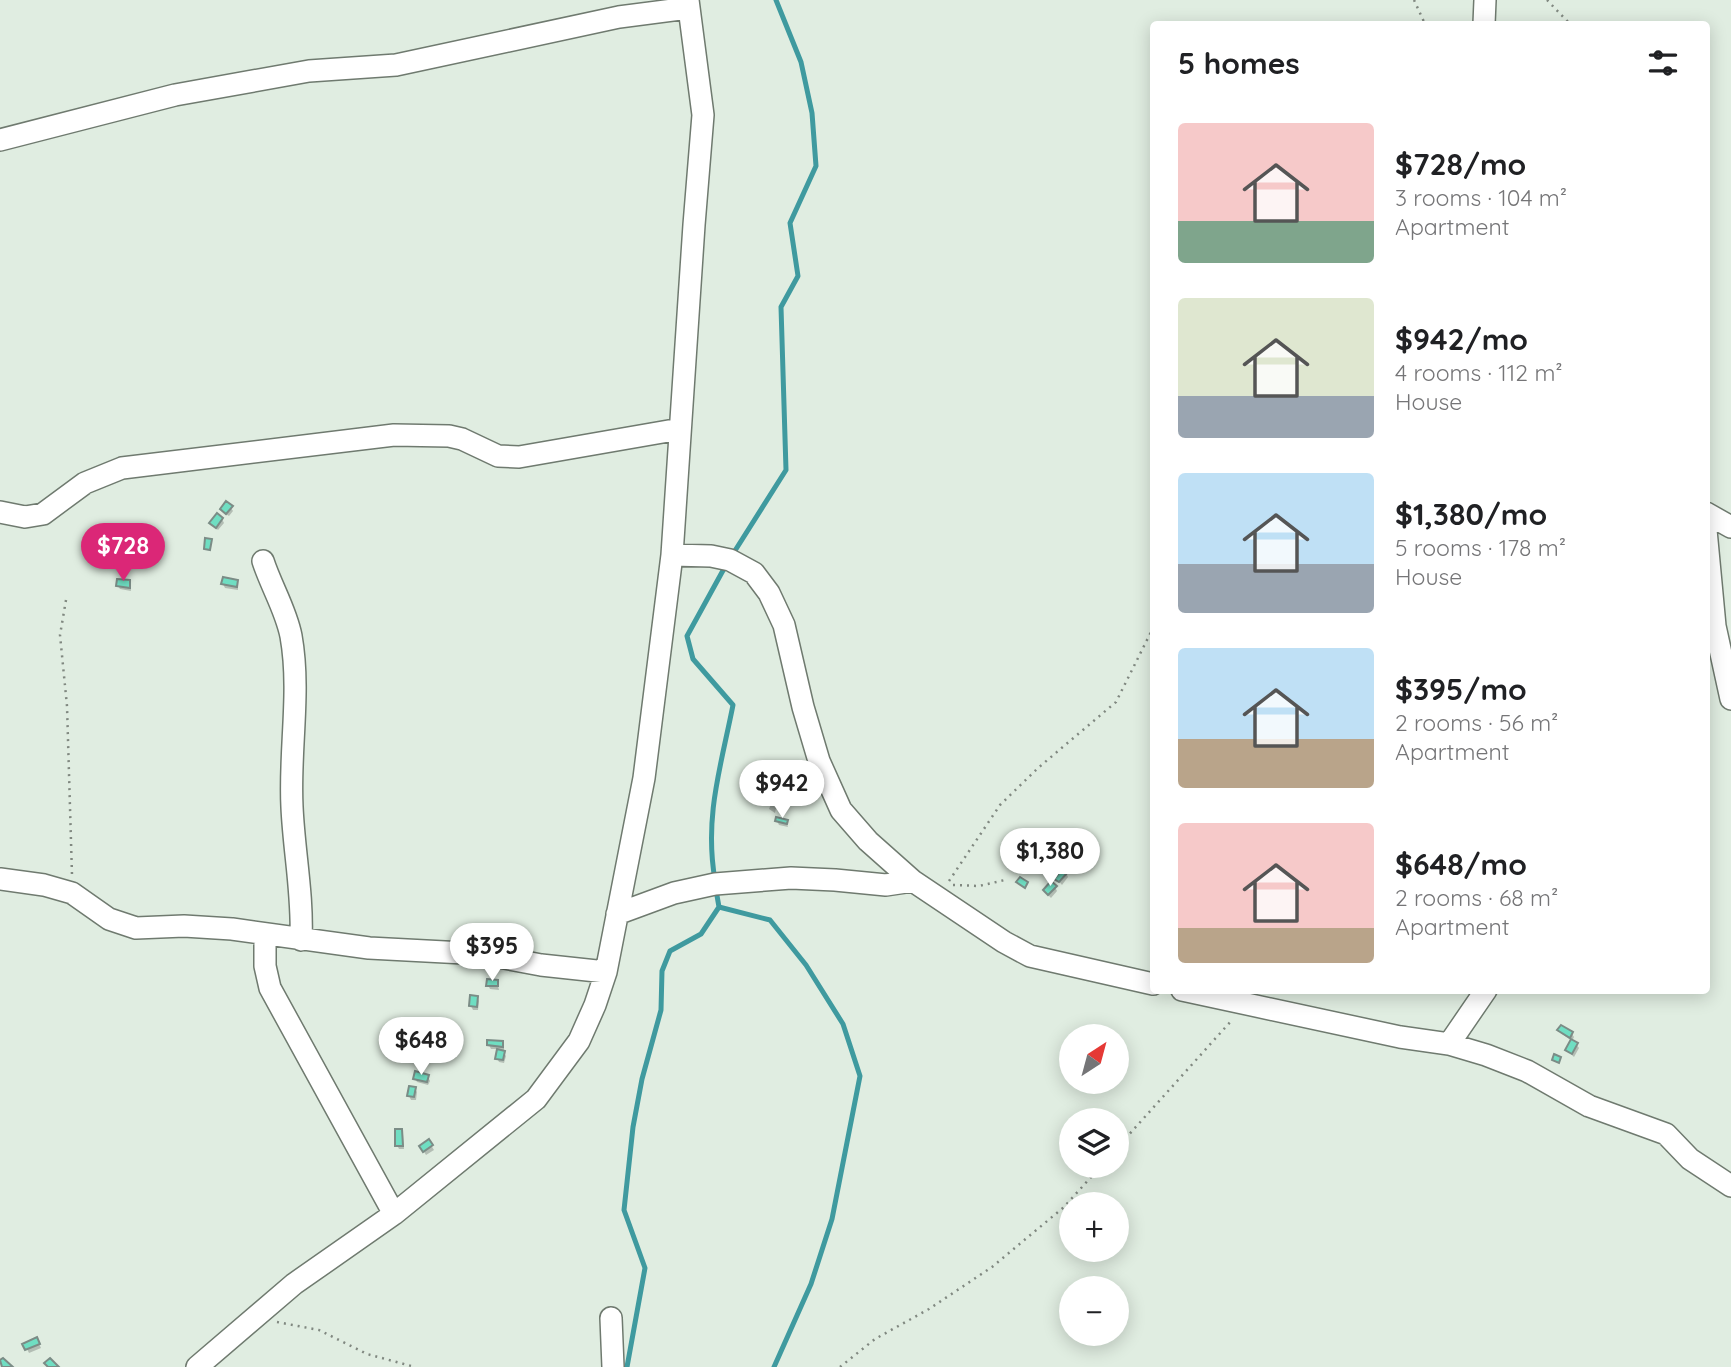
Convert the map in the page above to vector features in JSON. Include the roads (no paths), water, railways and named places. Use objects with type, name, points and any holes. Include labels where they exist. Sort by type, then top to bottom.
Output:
[{"type":"street","points":[[1484,21],[1485,0]]},
{"type":"street","points":[[0,140],[174,95],[309,71],[396,65],[688,4],[703,115],[672,555],[644,778],[606,972],[579,1041],[536,1099],[394,1214],[294,1284],[197,1367]]},
{"type":"street","points":[[0,512],[25,517],[43,514],[85,483],[122,468],[394,435],[431,435],[461,439],[498,456],[519,457],[680,429]]},
{"type":"street","points":[[1710,515],[1731,527]]},
{"type":"street","points":[[672,555],[712,556],[730,560],[754,573],[769,593],[784,625],[819,761],[841,810],[868,841],[913,881],[1004,942],[1030,956],[1150,983]]},
{"type":"street","points":[[263,561],[286,619],[293,651],[295,728],[292,804],[302,892],[301,940]]},
{"type":"street","points":[[1710,612],[1711,632],[1731,699]]},
{"type":"street","points":[[617,914],[674,893],[715,884],[791,878],[886,885],[913,881]]},
{"type":"street","points":[[0,879],[44,885],[72,893],[109,919],[136,928],[184,926],[232,929],[369,948],[483,954],[541,965],[606,972]]},
{"type":"street","points":[[265,934],[265,966],[270,988],[394,1214]]},
{"type":"street","points":[[1199,994],[1400,1037],[1449,1044],[1527,1071],[1589,1106],[1666,1134],[1690,1159],[1731,1186]]},
{"type":"street","points":[[1449,1044],[1483,994]]},
{"type":"street","points":[[611,1318],[613,1367]]},
{"type":"waterway","points":[[731,557],[786,470],[781,307],[798,276],[790,223],[816,166],[812,113],[801,62],[776,0]]},
{"type":"waterway","points":[[715,880],[711,835],[715,792],[733,705],[693,659],[687,636],[726,565]]},
{"type":"waterway","points":[[716,890],[719,907],[770,920],[806,965],[843,1024],[860,1076],[832,1219],[811,1284],[774,1367]]},
{"type":"waterway","points":[[627,1367],[645,1268],[624,1210],[633,1127],[642,1079],[661,1010],[662,971],[670,951],[701,934],[719,907]]}]
